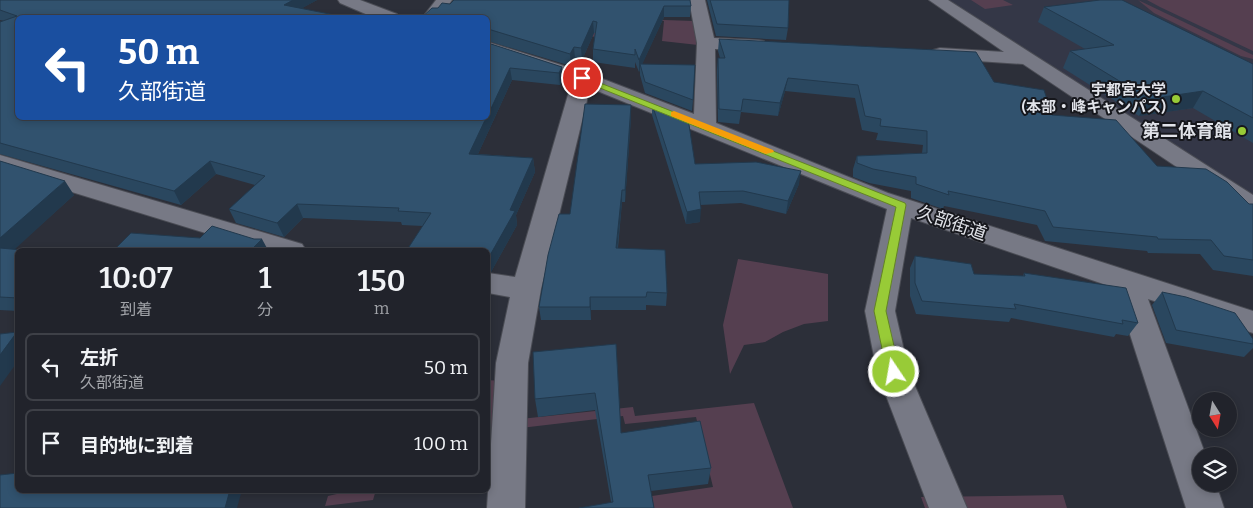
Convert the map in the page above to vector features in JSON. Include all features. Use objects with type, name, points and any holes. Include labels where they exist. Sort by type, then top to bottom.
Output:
[{"type":"street","points":[[346,0],[364,14]]},
{"type":"street","points":[[432,15],[444,0]]},
{"type":"street","points":[[698,0],[706,43],[705,126]]},
{"type":"street","points":[[937,0],[1253,206]]},
{"type":"street","points":[[706,43],[772,46]]},
{"type":"street","name":"久部街道","points":[[490,48],[582,78],[901,205],[1253,322]]},
{"type":"street","points":[[924,54],[1029,59]]},
{"type":"street","points":[[506,508],[512,363],[526,289],[582,78]]},
{"type":"street","points":[[0,162],[285,248]]},
{"type":"street","points":[[901,205],[880,311],[894,372],[948,508]]},
{"type":"street","points":[[1128,282],[1205,508]]},
{"type":"street","points":[[490,283],[526,289]]},
{"type":"shaded area","name":"宇都宮大学 (本部・峰キャンパス)","points":[[943,0],[1253,0],[1253,198]]},
{"type":"shaded area","points":[[971,0],[1003,0],[1013,5],[985,9]]},
{"type":"shaded area","points":[[1138,0],[1253,55],[1253,59],[1241,56],[1154,13]]},
{"type":"shaded area","points":[[1147,0],[1253,0],[1253,51],[1160,7]]},
{"type":"shaded area","points":[[638,12],[664,20],[694,21],[698,45],[662,41],[664,21],[640,19],[621,42],[580,34]]},
{"type":"shaded area","points":[[738,259],[828,274],[828,321],[804,324],[783,332],[765,342],[744,345],[730,374],[723,325]]},
{"type":"shaded area","points":[[490,380],[500,381],[491,444],[491,470]]},
{"type":"shaded area","points":[[754,403],[793,508],[654,508],[652,496],[713,487],[696,417],[625,424],[623,416],[512,429],[511,420],[633,407],[635,416]]},
{"type":"shaded area","points":[[341,493],[375,493],[373,500],[325,506],[328,496]]},
{"type":"shaded area","points":[[1063,495],[1067,508],[925,508],[921,497]]},
{"type":"building","points":[[0,0],[293,0],[284,5],[335,15],[15,15],[0,10]]},
{"type":"building","points":[[454,0],[690,0],[691,6],[664,6],[639,60],[635,49],[635,55],[593,49],[597,22],[593,21],[581,48],[574,47],[570,54],[490,30],[490,15],[424,15],[432,8],[438,8],[442,3],[450,4]]},
{"type":"building","points":[[710,0],[789,0],[788,28],[717,24]]},
{"type":"building","points":[[1100,0],[1122,0],[1253,64],[1253,118],[1203,91],[1149,99],[1070,51],[1114,45],[1044,7]]},
{"type":"building","points":[[15,17],[15,120],[485,120],[469,154],[533,158],[510,210],[515,211],[490,255],[490,248],[408,248],[431,213],[398,211],[399,208],[297,204],[277,223],[229,209],[265,176],[210,161],[174,191],[0,143],[0,22]]},
{"type":"building","points":[[719,39],[976,52],[994,82],[1044,90],[1052,115],[1116,120],[1157,166],[1206,169],[1227,182],[1249,204],[1253,204],[1253,260],[1224,256],[1211,240],[1158,239],[1157,237],[1053,227],[1045,211],[948,191],[949,195],[916,184],[916,177],[873,169],[857,163],[857,156],[927,153],[927,131],[880,126],[881,119],[865,116],[858,85],[788,78],[780,103],[743,99],[741,111],[719,109],[718,58],[725,58]]},
{"type":"building","points":[[490,44],[562,67],[559,73],[510,68],[490,111]]},
{"type":"building","points":[[640,64],[695,65],[693,100],[645,82]]},
{"type":"building","points":[[585,104],[631,105],[625,190],[622,190],[616,248],[665,250],[667,293],[647,292],[646,297],[590,297],[590,307],[539,307],[548,255],[559,214],[570,214]]},
{"type":"building","points":[[652,104],[688,118],[695,164],[756,162],[801,171],[788,201],[743,191],[699,192],[701,209],[687,212]]},
{"type":"building","points":[[0,161],[65,181],[0,238]]},
{"type":"building","points":[[212,226],[254,239],[262,239],[253,248],[116,248],[131,233],[200,238]]},
{"type":"building","points":[[0,248],[15,249],[15,298],[0,297]]},
{"type":"building","points":[[915,256],[971,264],[974,274],[1025,276],[1024,273],[1126,288],[1138,323],[1122,320],[1123,324],[1014,304],[1016,309],[922,301],[915,283]]},
{"type":"building","points":[[1162,292],[1186,297],[1235,313],[1253,339],[1253,344],[1176,330]]},
{"type":"building","points":[[15,332],[0,355],[0,334]]},
{"type":"building","points":[[616,344],[621,433],[700,421],[711,468],[648,475],[654,508],[579,508],[613,502],[595,393],[535,399],[533,352]]},
{"type":"building","points":[[15,473],[15,493],[229,493],[225,508],[0,508],[0,475]]},
{"type":"slow traffic","points":[[674,114],[769,152]]},
{"type":"place","name":"宇都宮大学 (本部・峰キャンパス)","points":[[1176,99]]},
{"type":"place","name":"第二体育館","points":[[1242,131]]},
{"type":"route","points":[[582,78],[705,126],[879,198],[901,205],[880,311],[894,372]]}]
